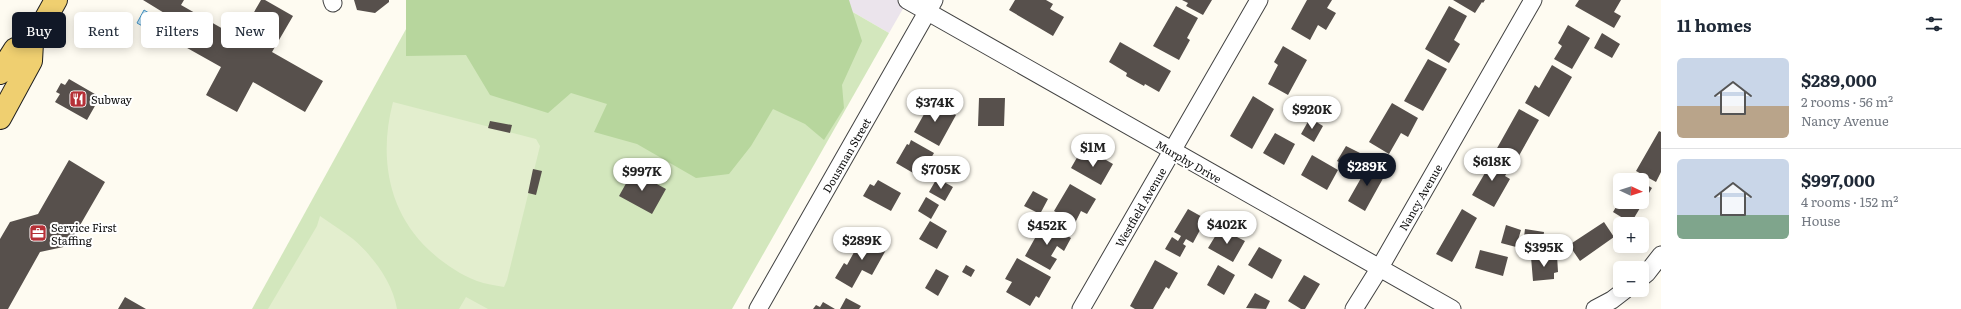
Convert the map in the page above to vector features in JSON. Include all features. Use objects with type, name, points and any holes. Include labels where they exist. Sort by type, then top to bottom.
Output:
[{"type":"main road","points":[[49,12],[56,0]]},
{"type":"main road","points":[[0,73],[14,49],[17,48]]},
{"type":"main road","points":[[0,118],[31,62],[32,48]]},
{"type":"street","name":"Murphy Drive","points":[[907,0],[931,6],[1172,151],[1452,309]]},
{"type":"street","name":"Westfield Avenue","points":[[1081,309],[1259,0]]},
{"type":"street","name":"Nancy Avenue","points":[[1354,309],[1379,269],[1533,0]]},
{"type":"street","name":"Dousman Street","points":[[758,309],[931,6]]},
{"type":"street","points":[[1649,272],[1661,255]]},
{"type":"street","points":[[1595,309],[1616,297]]},
{"type":"shaded area","points":[[832,0],[908,0],[889,33]]},
{"type":"green space","points":[[406,0],[849,0],[862,41],[842,85],[844,108],[824,140],[805,124],[773,109],[751,146],[729,174],[696,178],[637,144],[594,132],[607,104],[571,93],[548,113],[490,95],[466,55],[406,56]]},
{"type":"green space","points":[[422,0],[832,0],[889,33],[732,309],[252,309]]},
{"type":"green space","points":[[393,102],[536,139],[540,146],[504,287],[477,281],[452,268],[429,250],[415,235],[404,218],[395,200],[387,162],[389,122]]},
{"type":"green space","points":[[320,216],[353,239],[368,253],[387,280],[395,299],[397,309],[268,309],[317,226]]},
{"type":"green space","points":[[466,297],[488,309],[459,309]]},
{"type":"water","points":[[141,16],[141,25],[137,23]]},
{"type":"building","points":[[143,0],[184,0],[181,5],[193,12],[163,12]]},
{"type":"building","points":[[261,0],[265,0],[293,16],[279,40],[279,12],[254,12]]},
{"type":"building","points":[[354,0],[389,0],[389,2],[375,13],[357,10]]},
{"type":"building","points":[[1015,0],[1046,0],[1053,4],[1050,9],[1064,17],[1053,36],[1009,10]]},
{"type":"building","points":[[1182,0],[1212,0],[1203,15],[1186,6],[1188,3]]},
{"type":"building","points":[[1307,0],[1332,0],[1327,8],[1336,13],[1326,30],[1318,25],[1310,40],[1291,29]]},
{"type":"building","points":[[1453,0],[1485,0],[1475,13]]},
{"type":"building","points":[[1579,0],[1621,0],[1614,12],[1621,16],[1614,28],[1575,6]]},
{"type":"building","points":[[1176,6],[1198,18],[1187,38],[1190,40],[1179,60],[1153,46]]},
{"type":"building","points":[[1449,6],[1467,16],[1454,40],[1460,44],[1449,63],[1425,49]]},
{"type":"building","points":[[213,23],[221,28],[221,48],[274,48],[272,52],[323,81],[305,112],[253,82],[237,112],[206,95],[221,67],[187,48],[213,48]]},
{"type":"building","points":[[1568,25],[1590,38],[1572,69],[1554,59],[1562,46],[1558,43]]},
{"type":"building","points":[[1602,33],[1620,44],[1612,58],[1594,48]]},
{"type":"building","points":[[1120,42],[1171,71],[1159,92],[1126,76],[1127,73],[1109,62]]},
{"type":"building","points":[[1283,46],[1307,60],[1288,95],[1268,84],[1278,65],[1274,62]]},
{"type":"building","points":[[1428,59],[1447,69],[1423,111],[1404,101]]},
{"type":"building","points":[[1552,65],[1572,77],[1549,117],[1525,103],[1535,85],[1539,88]]},
{"type":"building","name":"Subway","points":[[69,79],[100,97],[87,120],[55,102],[60,94],[56,92],[61,83],[65,85]]},
{"type":"building","points":[[1253,96],[1274,109],[1252,149],[1230,136]]},
{"type":"building","points":[[979,98],[1005,98],[1004,126],[978,126]]},
{"type":"building","points":[[932,100],[956,115],[939,146],[914,132]]},
{"type":"building","points":[[1392,103],[1418,118],[1408,137],[1401,133],[1389,154],[1369,142]]},
{"type":"building","points":[[1519,109],[1539,120],[1516,161],[1496,150]]},
{"type":"building","points":[[1310,118],[1323,126],[1314,142],[1301,134]]},
{"type":"building","points":[[490,121],[512,125],[510,133],[488,128]]},
{"type":"building","points":[[1659,131],[1661,132],[1661,172],[1656,182],[1649,178],[1649,173],[1640,173],[1636,171]]},
{"type":"building","points":[[1275,133],[1295,144],[1284,165],[1263,153]]},
{"type":"building","points":[[911,140],[934,153],[920,177],[896,163]]},
{"type":"building","points":[[1346,146],[1360,153],[1351,169],[1337,161]]},
{"type":"building","points":[[1094,153],[1113,164],[1101,185],[1071,168],[1079,154],[1090,160]]},
{"type":"building","points":[[1312,155],[1338,170],[1327,190],[1301,175]]},
{"type":"building","points":[[1490,157],[1510,168],[1505,176],[1510,179],[1494,207],[1472,195],[1485,173],[1482,171]]},
{"type":"building","points":[[69,160],[105,182],[68,246],[40,252],[8,309],[0,309],[0,239],[10,222],[38,214]]},
{"type":"building","points":[[1369,164],[1386,173],[1365,211],[1348,201]]},
{"type":"building","points":[[533,169],[542,171],[536,195],[528,193]]},
{"type":"building","points":[[633,171],[666,189],[652,214],[619,196]]},
{"type":"building","points":[[937,178],[953,187],[945,201],[929,192]]},
{"type":"building","points":[[878,180],[901,193],[891,211],[863,196],[870,184],[874,186]]},
{"type":"building","points":[[1070,184],[1096,199],[1087,214],[1081,211],[1075,223],[1054,211]]},
{"type":"building","points":[[1649,186],[1652,188],[1649,193]]},
{"type":"building","points":[[1033,191],[1048,199],[1040,214],[1024,206]]},
{"type":"building","points":[[926,197],[939,205],[931,219],[918,211]]},
{"type":"building","points":[[1188,209],[1206,219],[1193,243],[1186,239],[1183,244],[1186,246],[1180,257],[1165,249],[1172,237],[1178,241],[1181,236],[1174,232]]},
{"type":"building","points":[[1462,209],[1477,218],[1452,262],[1436,254]]},
{"type":"building","points":[[1615,209],[1639,209],[1635,217],[1621,217],[1613,212]]},
{"type":"building","points":[[930,221],[947,231],[937,249],[919,239]]},
{"type":"building","points":[[1044,222],[1071,238],[1064,251],[1057,246],[1051,256],[1057,259],[1050,270],[1025,256]]},
{"type":"building","points":[[1604,222],[1613,236],[1613,238],[1580,261],[1569,245]]},
{"type":"building","points":[[1506,225],[1521,230],[1516,247],[1501,243]]},
{"type":"building","points":[[1525,229],[1544,232],[1542,248],[1523,245]]},
{"type":"building","points":[[1219,230],[1230,236],[1231,234],[1245,241],[1233,262],[1208,248]]},
{"type":"building","points":[[864,234],[887,248],[872,275],[862,270],[852,288],[835,278],[844,263],[847,265]]},
{"type":"building","points":[[1259,247],[1282,260],[1272,279],[1248,265]]},
{"type":"building","points":[[1480,250],[1508,257],[1503,276],[1475,268]]},
{"type":"building","points":[[1557,255],[1558,272],[1554,273],[1554,279],[1533,281],[1531,257]]},
{"type":"building","points":[[1017,258],[1051,277],[1039,298],[1036,296],[1030,306],[1006,292],[1012,282],[1005,279]]},
{"type":"building","points":[[1155,260],[1178,273],[1169,289],[1166,287],[1153,309],[1135,309],[1130,306]]},
{"type":"building","points":[[966,265],[975,270],[971,277],[962,272]]},
{"type":"building","points":[[1218,265],[1235,275],[1224,295],[1207,285]]},
{"type":"building","points":[[936,269],[949,276],[938,296],[925,288]]},
{"type":"building","points":[[1304,275],[1320,284],[1305,309],[1301,309],[1288,301]]},
{"type":"building","points":[[1255,293],[1270,301],[1266,309],[1246,308]]},
{"type":"building","points":[[125,297],[146,309],[118,309]]},
{"type":"building","points":[[846,298],[861,306],[859,309],[840,309]]},
{"type":"building","points":[[823,302],[835,309],[813,309],[816,305],[820,307]]},
{"type":"place","name":"Subway","points":[[78,99]]},
{"type":"place","name":"Service First Staffing","points":[[38,233]]}]
